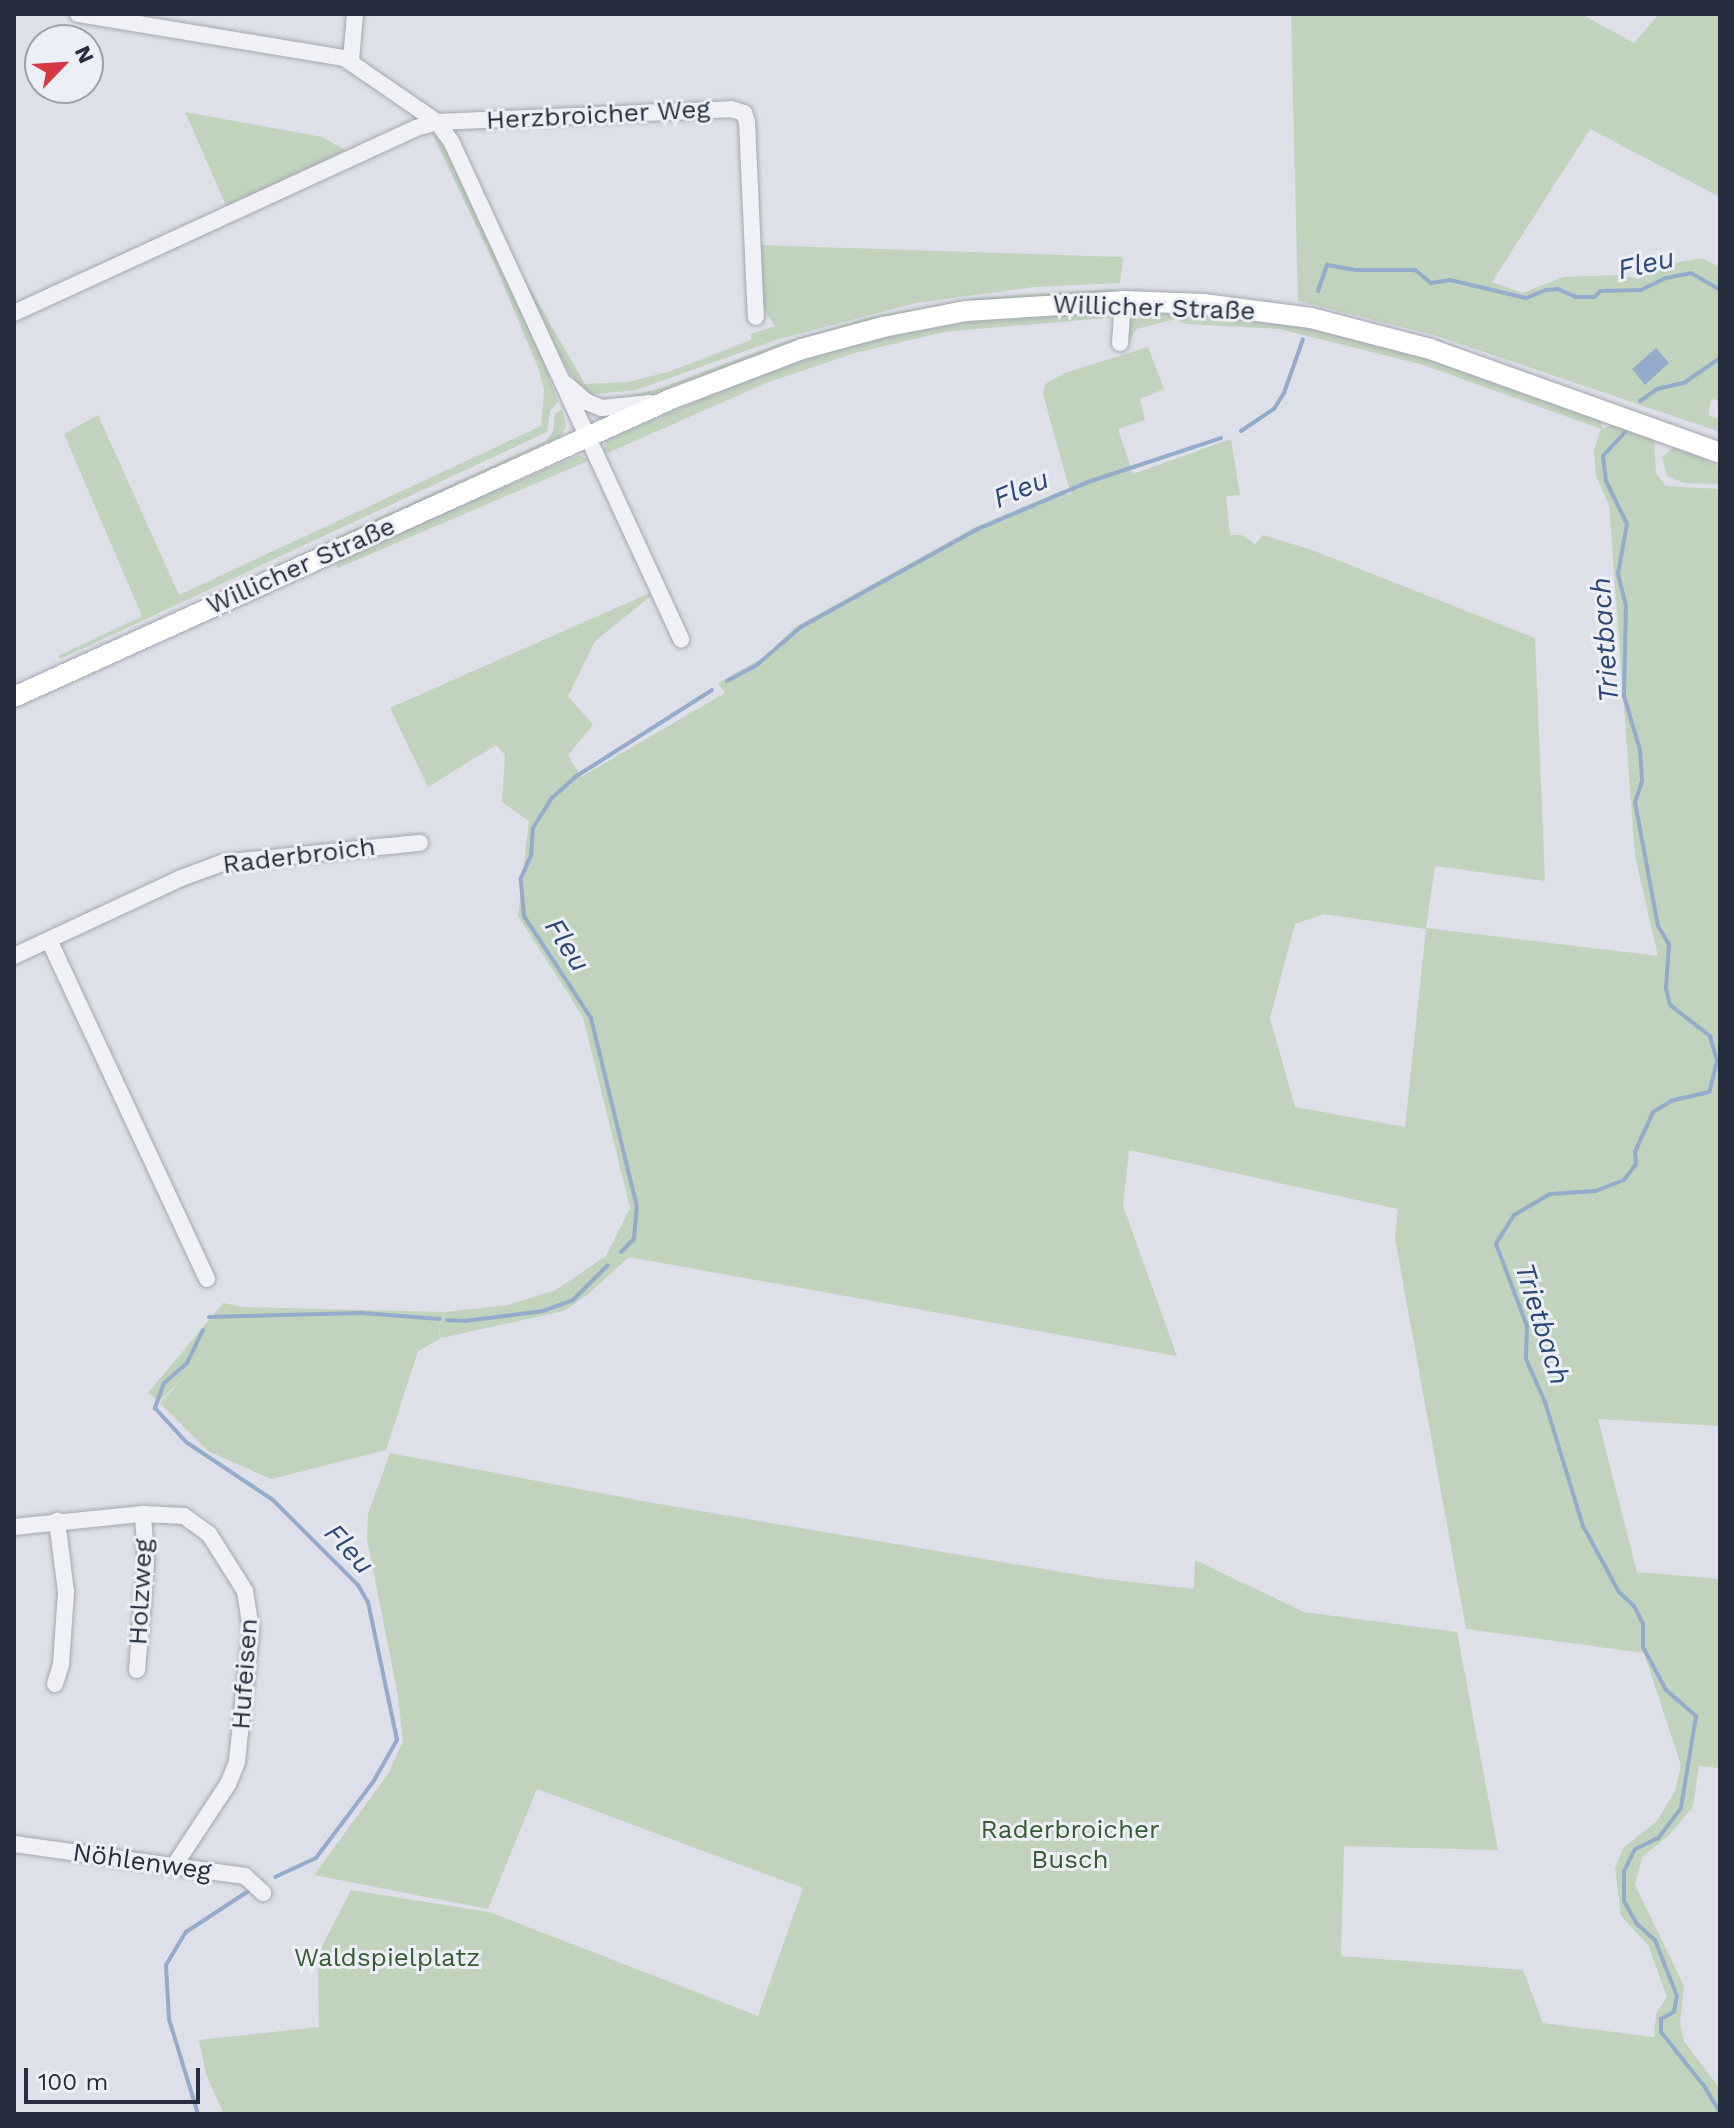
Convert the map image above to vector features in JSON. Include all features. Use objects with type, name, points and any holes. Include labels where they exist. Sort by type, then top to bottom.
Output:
[{"type":"main road","name":"Willicher Straße","points":[[14,697],[671,399],[802,349],[883,327],[981,309],[1123,301],[1261,311],[1360,329],[1460,358],[1720,453]]},
{"type":"street","name":"Herzbroicher Weg","points":[[78,14],[351,60],[437,122],[451,141],[588,436]]},
{"type":"street","points":[[351,60],[355,14]]},
{"type":"street","name":"Herzbroicher Weg","points":[[14,313],[416,128],[437,122],[741,111],[747,122],[756,317]]},
{"type":"street","points":[[1120,343],[1123,301]]},
{"type":"street","points":[[559,377],[582,398],[602,408],[671,399]]},
{"type":"street","points":[[588,436],[681,639]]},
{"type":"street","name":"Raderbroich","points":[[14,956],[181,878],[222,863],[420,843]]},
{"type":"street","points":[[49,940],[207,1279]]},
{"type":"street","name":"Hufeisen","points":[[14,1527],[143,1514],[179,1514],[199,1524],[242,1586],[250,1612],[237,1762],[228,1784],[174,1866]]},
{"type":"street","name":"Holzweg","points":[[137,1670],[146,1562],[143,1514]]},
{"type":"street","points":[[55,1684],[61,1664],[66,1592],[57,1521]]},
{"type":"street","name":"Nöhlenweg","points":[[14,1844],[245,1876],[263,1893]]},
{"type":"green space","points":[[1291,14],[1581,14],[1634,43],[1659,14],[1720,14],[1720,197],[1590,129],[1492,282],[1523,293],[1563,277],[1618,275],[1639,279],[1669,264],[1701,258],[1720,267],[1720,401],[1713,399],[1710,403],[1709,416],[1720,419],[1720,432],[1434,335],[1298,301]]},
{"type":"green space","points":[[185,112],[322,137],[352,154],[229,212]]},
{"type":"green space","points":[[436,133],[449,150],[542,357],[558,402],[550,411],[547,432],[60,659],[58,656],[142,616],[64,434],[98,415],[179,595],[541,426],[544,390],[539,370],[498,272],[433,135]]},
{"type":"green space","points":[[461,144],[524,278],[585,384],[628,382],[671,371],[751,340],[751,334],[775,326],[759,302],[756,245],[1123,257],[1120,283],[1034,287],[916,303],[776,340],[636,390],[584,395],[551,344]]},
{"type":"green space","points":[[1115,289],[1113,293],[963,304],[783,346],[666,391],[632,400],[611,404],[592,398],[617,399],[658,389],[778,344],[870,317],[977,298]]},
{"type":"green space","points":[[1114,310],[1118,317],[944,332],[855,353],[766,383],[603,455],[606,441],[615,436],[753,377],[848,344],[950,321]]},
{"type":"green space","points":[[1128,311],[1207,313],[1317,328],[1429,359],[1601,420],[1602,429],[1614,424],[1654,440],[1656,473],[1666,486],[1720,489],[1720,1426],[1598,1419],[1637,1572],[1720,1579],[1720,1768],[1699,1766],[1693,1807],[1668,1836],[1642,1857],[1635,1885],[1684,1986],[1680,2023],[1684,2041],[1720,2089],[1720,2114],[224,2114],[206,2074],[199,2040],[319,2027],[318,1954],[351,1890],[489,1912],[758,2016],[803,1888],[537,1789],[488,1909],[314,1875],[388,1774],[403,1741],[398,1696],[367,1539],[368,1514],[390,1453],[653,1503],[1097,1578],[1194,1589],[1195,1560],[1304,1612],[1457,1632],[1498,1850],[1344,1846],[1341,1956],[1523,1970],[1543,2023],[1654,2037],[1656,2014],[1667,1997],[1648,1945],[1621,1916],[1615,1868],[1624,1847],[1657,1821],[1675,1791],[1681,1765],[1644,1653],[1466,1629],[1395,1239],[1398,1209],[1129,1150],[1123,1206],[1177,1356],[629,1257],[564,1311],[441,1338],[438,1323],[440,1339],[418,1351],[386,1450],[271,1479],[208,1451],[160,1403],[194,1366],[159,1402],[148,1393],[223,1303],[243,1307],[444,1312],[508,1305],[556,1290],[606,1256],[630,1208],[583,1017],[518,916],[529,821],[502,802],[505,755],[496,745],[428,787],[390,708],[661,588],[595,641],[568,696],[593,725],[568,755],[581,777],[725,693],[718,683],[764,657],[795,627],[977,526],[1061,491],[1071,495],[1043,394],[1045,384],[1065,373],[1148,347],[1164,389],[1140,399],[1145,420],[1118,429],[1133,474],[1231,439],[1240,495],[1226,496],[1230,535],[1242,535],[1255,544],[1263,535],[1312,550],[1535,638],[1545,881],[1435,866],[1426,928],[1658,956],[1635,856],[1609,505],[1596,476],[1594,450],[1601,429],[1423,365],[1279,329],[1186,324],[1176,319],[1136,329],[1131,339],[1126,337]],"holes":[[[1324,914],[1426,929],[1405,1127],[1295,1107],[1270,1018],[1295,924]]]},
{"type":"green space","points":[[562,409],[566,426],[560,437],[330,544],[329,541],[546,441],[553,431],[555,414]]},
{"type":"green space","points":[[1674,447],[1683,448],[1720,468],[1720,484],[1684,483],[1667,476],[1662,457]]},
{"type":"green space","points":[[579,455],[590,460],[338,568],[335,560]]},
{"type":"water","points":[[1656,348],[1669,363],[1645,385],[1632,369]]},
{"type":"waterway","name":"Fleu","points":[[1318,291],[1327,265],[1356,270],[1415,270],[1431,283],[1450,280],[1526,298],[1558,289],[1576,297],[1594,297],[1601,291],[1641,290],[1666,278],[1691,273],[1720,290]]},
{"type":"waterway","name":"Fleu","points":[[1241,431],[1274,409],[1284,393],[1303,339]]},
{"type":"waterway","name":"Trietbach","points":[[1640,401],[1657,389],[1684,383],[1720,358]]},
{"type":"waterway","name":"Trietbach","points":[[1627,430],[1603,456],[1606,481],[1627,524],[1618,574],[1626,605],[1624,696],[1640,750],[1642,781],[1635,802],[1658,926],[1669,944],[1666,988],[1670,1005],[1710,1036],[1717,1061],[1709,1092],[1673,1100],[1653,1112],[1635,1152],[1636,1164],[1624,1180],[1596,1191],[1550,1194],[1514,1215],[1496,1244],[1527,1326],[1526,1359],[1545,1402],[1583,1526],[1619,1592],[1634,1606],[1643,1624],[1643,1647],[1666,1690],[1696,1716],[1681,1808],[1658,1838],[1635,1849],[1624,1872],[1624,1901],[1637,1924],[1655,1940],[1677,1996],[1674,2012],[1661,2019],[1661,2032],[1704,2086],[1720,2113]]},
{"type":"waterway","name":"Fleu","points":[[727,681],[757,665],[801,627],[978,529],[1088,482],[1221,438]]},
{"type":"waterway","name":"Fleu","points":[[621,1252],[634,1239],[637,1207],[591,1018],[524,916],[521,878],[531,856],[533,828],[552,798],[575,777],[712,690]]},
{"type":"waterway","name":"Fleu","points":[[447,1320],[465,1321],[543,1311],[573,1300],[608,1265]]},
{"type":"waterway","name":"Fleu","points":[[209,1317],[361,1313],[440,1319]]},
{"type":"waterway","name":"Fleu","points":[[203,1330],[187,1363],[164,1383],[155,1408],[186,1442],[273,1500],[358,1585],[368,1602],[397,1740],[373,1782],[316,1858],[275,1877]]},
{"type":"waterway","name":"Fleu","points":[[198,2114],[169,2019],[166,1965],[186,1932],[250,1890]]},
{"type":"park label","name":"Raderbroicher Busch","points":[[1070,1845]]},
{"type":"park label","name":"Waldspielplatz","points":[[387,1958]]}]
